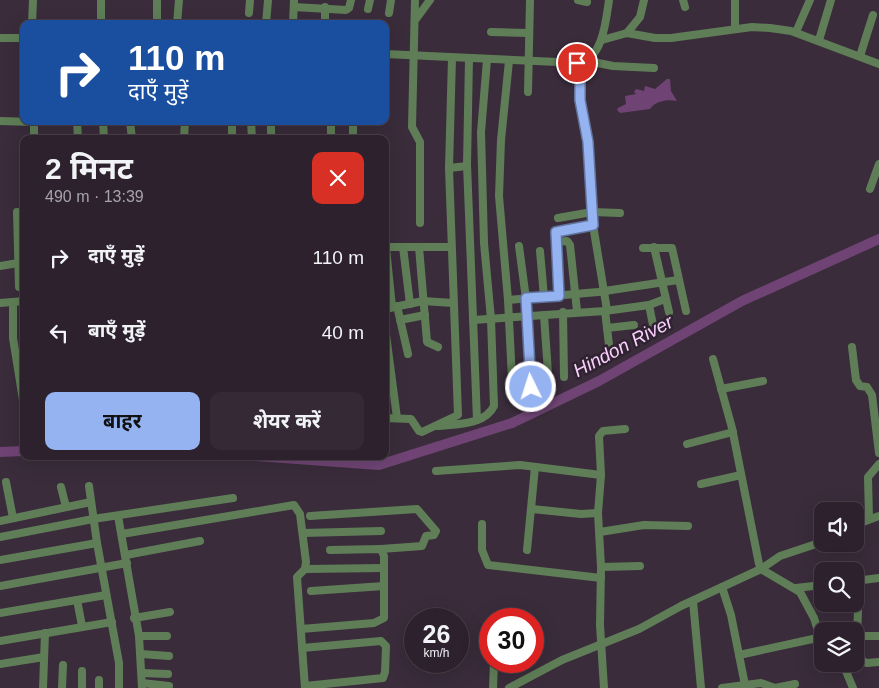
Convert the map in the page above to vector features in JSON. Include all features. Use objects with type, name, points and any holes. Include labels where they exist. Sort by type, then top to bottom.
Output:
[{"type":"street","points":[[32,20],[33,0]]},
{"type":"street","points":[[101,0],[101,20]]},
{"type":"street","points":[[157,20],[158,0]]},
{"type":"street","points":[[178,20],[179,0]]},
{"type":"street","points":[[249,13],[250,0]]},
{"type":"street","points":[[266,20],[268,0]]},
{"type":"street","points":[[294,20],[294,4],[315,3],[347,10],[351,0]]},
{"type":"street","points":[[368,9],[370,0]]},
{"type":"street","points":[[389,12],[391,0]]},
{"type":"street","points":[[415,0],[412,127],[420,142],[420,223]]},
{"type":"street","points":[[415,21],[419,12],[430,0]]},
{"type":"street","points":[[528,92],[530,0]]},
{"type":"street","points":[[578,0],[587,2]]},
{"type":"street","points":[[609,0],[602,40],[584,62],[580,100],[588,142],[593,225],[604,291],[609,345]]},
{"type":"street","points":[[627,33],[640,17],[644,0]]},
{"type":"street","points":[[734,29],[735,0]]},
{"type":"street","points":[[796,32],[810,0]]},
{"type":"street","points":[[819,40],[831,0]]},
{"type":"street","points":[[326,20],[329,5]]},
{"type":"street","points":[[860,56],[873,15]]},
{"type":"street","points":[[602,40],[627,33],[655,38],[671,38],[761,27],[796,32],[879,64]]},
{"type":"street","points":[[491,32],[528,34]]},
{"type":"street","points":[[0,38],[20,38]]},
{"type":"street","points":[[389,54],[528,62],[584,62],[613,66],[654,68]]},
{"type":"street","points":[[389,418],[413,420],[419,431],[422,432],[456,417],[458,412],[449,168],[452,58]]},
{"type":"street","points":[[469,59],[467,166],[477,420]]},
{"type":"street","points":[[435,426],[477,420],[489,414],[494,406],[491,319],[484,243],[481,132],[487,60]]},
{"type":"street","points":[[509,61],[501,140],[499,188],[508,300],[513,399]]},
{"type":"street","points":[[0,121],[20,122]]},
{"type":"street","points":[[870,189],[879,164]]},
{"type":"street","points":[[449,168],[467,166]]},
{"type":"street","points":[[483,185],[499,188]]},
{"type":"street","points":[[18,212],[20,239]]},
{"type":"street","points":[[558,218],[592,212],[620,213]]},
{"type":"street","points":[[559,296],[556,232],[593,225]]},
{"type":"street","points":[[555,242],[570,242],[577,311]]},
{"type":"street","points":[[519,246],[526,298],[531,387]]},
{"type":"street","points":[[389,247],[451,247]]},
{"type":"street","points":[[403,247],[410,304]]},
{"type":"street","points":[[419,247],[427,342],[438,347]]},
{"type":"street","points":[[654,247],[669,312]]},
{"type":"street","points":[[643,248],[672,248],[686,311]]},
{"type":"street","points":[[540,251],[544,297]]},
{"type":"street","points":[[19,287],[18,263],[20,256]]},
{"type":"street","points":[[0,266],[18,263]]},
{"type":"street","points":[[508,300],[604,291],[678,280]]},
{"type":"street","points":[[389,287],[391,307],[400,320],[408,354]]},
{"type":"street","points":[[473,320],[606,310],[649,305],[665,300]]},
{"type":"street","points":[[0,303],[20,301]]},
{"type":"street","points":[[391,307],[423,301],[453,303]]},
{"type":"street","points":[[13,302],[13,338],[20,381]]},
{"type":"street","points":[[649,305],[653,325]]},
{"type":"street","points":[[563,312],[564,377]]},
{"type":"street","points":[[400,320],[425,315]]},
{"type":"street","points":[[544,315],[549,388]]},
{"type":"street","points":[[607,328],[634,325]]},
{"type":"street","points":[[852,347],[856,380],[860,386],[867,388],[872,395],[879,454]]},
{"type":"street","points":[[389,355],[398,418]]},
{"type":"street","points":[[713,359],[733,432],[761,569],[796,588],[815,622]]},
{"type":"street","points":[[721,389],[763,382]]},
{"type":"street","points":[[604,688],[600,646],[601,567],[598,513],[601,475],[600,433],[603,430],[624,429]]},
{"type":"street","points":[[687,444],[733,432]]},
{"type":"street","points":[[869,518],[868,477],[879,464]]},
{"type":"street","points":[[436,471],[520,466],[601,475]]},
{"type":"street","points":[[527,550],[535,467]]},
{"type":"street","points":[[701,484],[741,475]]},
{"type":"street","points":[[6,482],[13,518]]},
{"type":"street","points":[[89,486],[96,543],[119,663],[119,688]]},
{"type":"street","points":[[61,487],[66,508]]},
{"type":"street","points":[[0,536],[93,518],[118,516],[233,498]]},
{"type":"street","points":[[0,520],[90,502]]},
{"type":"street","points":[[122,534],[294,505],[298,509],[306,562],[304,569],[297,577],[301,629],[302,648],[305,687],[383,678],[385,672],[386,646],[381,641],[302,648]]},
{"type":"street","points":[[310,516],[417,509],[436,532],[434,535],[426,536],[422,546],[330,550]]},
{"type":"street","points":[[532,509],[581,514],[598,513]]},
{"type":"street","points":[[118,516],[127,559],[134,618],[141,654],[142,686],[169,686]]},
{"type":"street","points":[[864,521],[879,516]]},
{"type":"street","points":[[482,524],[482,550],[488,565],[601,578]]},
{"type":"street","points":[[600,532],[644,525],[688,526]]},
{"type":"street","points":[[303,533],[381,531]]},
{"type":"street","points":[[0,586],[101,568],[127,559],[200,541]]},
{"type":"street","points":[[0,560],[96,543]]},
{"type":"street","points":[[509,688],[562,660],[600,646],[761,569],[786,553],[814,544]]},
{"type":"street","points":[[301,629],[380,622],[384,618],[384,568],[381,548]]},
{"type":"street","points":[[601,567],[640,566]]},
{"type":"street","points":[[304,569],[384,568]]},
{"type":"street","points":[[864,580],[879,578]]},
{"type":"street","points":[[311,591],[384,586]]},
{"type":"street","points":[[796,588],[814,586]]},
{"type":"street","points":[[722,587],[731,614],[745,685]]},
{"type":"street","points":[[0,613],[106,595]]},
{"type":"street","points":[[77,600],[82,626]]},
{"type":"street","points":[[693,600],[701,688]]},
{"type":"street","points":[[134,618],[170,612]]},
{"type":"street","points":[[0,640],[112,622]]},
{"type":"street","points":[[43,688],[45,633]]},
{"type":"street","points":[[138,636],[167,636]]},
{"type":"street","points":[[864,636],[879,636]]},
{"type":"street","points":[[739,655],[814,639]]},
{"type":"street","points":[[141,654],[169,656]]},
{"type":"street","points":[[0,664],[44,657]]},
{"type":"street","points":[[864,661],[867,663],[879,662]]},
{"type":"street","points":[[62,688],[63,665]]},
{"type":"street","points":[[82,671],[82,688]]},
{"type":"street","points":[[846,672],[852,688]]},
{"type":"street","points":[[142,673],[168,674]]},
{"type":"street","points":[[493,688],[494,673]]},
{"type":"street","points":[[722,688],[765,684],[775,688],[795,684]]},
{"type":"shaded area","points":[[667,79],[670,79],[671,91],[677,101],[662,101],[650,109],[620,113],[617,110],[626,104],[625,96],[636,94],[634,92],[636,89],[644,91],[645,86],[655,89]]},
{"type":"waterway","name":"Hindon River","points":[[311,460],[379,465],[512,423],[599,381],[742,301],[879,239]]},
{"type":"waterway","name":"Hindon River","points":[[0,452],[20,451]]},
{"type":"route","points":[[531,387],[526,298],[559,296],[554,234],[559,230],[593,225],[588,142],[579,95],[580,63],[577,63]]}]
